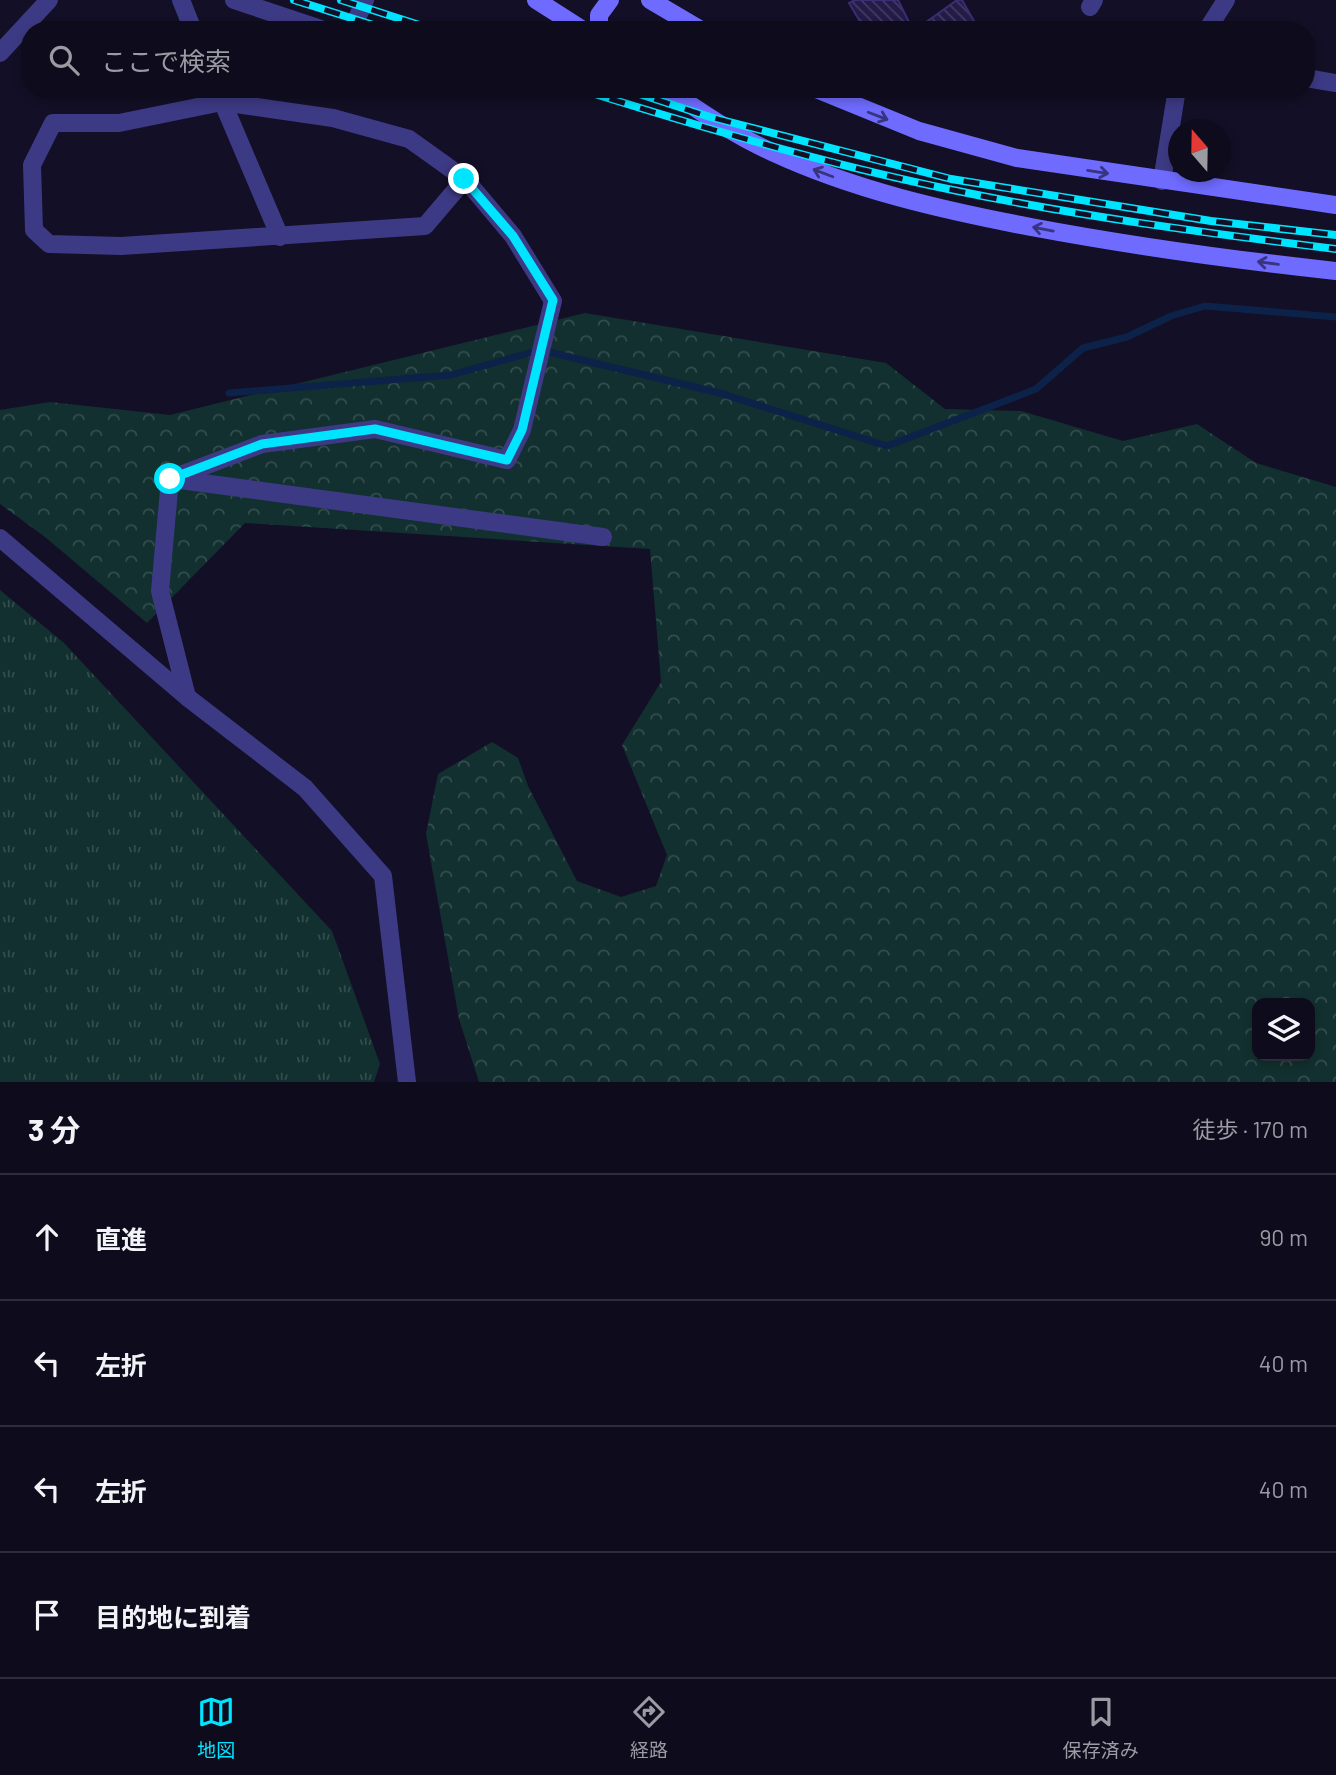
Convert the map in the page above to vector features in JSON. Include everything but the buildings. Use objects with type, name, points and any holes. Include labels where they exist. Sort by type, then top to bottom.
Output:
[{"type":"street","points":[[29,21],[49,0]]},
{"type":"street","points":[[181,0],[189,21]]},
{"type":"street","points":[[234,0],[297,21]]},
{"type":"street","points":[[356,21],[365,0]]},
{"type":"street","points":[[536,0],[569,21]]},
{"type":"street","points":[[599,21],[599,15],[610,0]]},
{"type":"street","points":[[650,0],[686,21]]},
{"type":"street","points":[[1213,21],[1226,0]]},
{"type":"street","points":[[0,52],[21,30]]},
{"type":"street","points":[[1315,80],[1336,83]]},
{"type":"street","points":[[213,98],[119,123],[53,123],[32,165],[34,230],[49,244],[97,246],[280,237],[425,226],[464,179]]},
{"type":"street","points":[[221,98],[280,237]]},
{"type":"street","points":[[170,479],[262,444],[375,429],[507,460],[522,430],[553,300],[513,236],[464,179],[410,139],[333,118],[230,98]]},
{"type":"street","points":[[681,98],[723,126],[771,152],[887,195],[1003,222],[1141,247],[1336,271]]},
{"type":"street","points":[[837,98],[909,128],[1017,158],[1336,205]]},
{"type":"street","points":[[1163,181],[1176,98]]},
{"type":"street","points":[[170,479],[603,537]]},
{"type":"street","points":[[170,479],[160,591],[187,697]]},
{"type":"street","points":[[0,538],[187,697],[305,788],[383,876],[407,1082]]},
{"type":"green space","points":[[585,313],[886,363],[945,409],[1021,411],[1123,441],[1197,424],[1256,463],[1336,487],[1336,1082],[479,1082],[459,1019],[426,834],[438,774],[492,742],[518,758],[528,786],[577,881],[621,897],[656,886],[667,855],[622,745],[661,682],[650,549],[245,523],[147,623],[45,537],[0,504],[0,410],[50,402],[170,415]]},
{"type":"green space","points":[[0,590],[64,643],[332,931],[380,1064],[374,1082],[0,1082]]},
{"type":"waterway","points":[[229,393],[451,375],[540,350],[720,393],[887,446],[1036,389],[1083,348],[1127,337],[1171,316],[1205,306],[1336,317]]},
{"type":"railway","points":[[294,0],[360,21]]},
{"type":"railway","points":[[341,0],[407,21]]},
{"type":"railway","points":[[608,98],[762,144],[996,199],[1093,216],[1336,249]]},
{"type":"railway","points":[[652,98],[710,117],[951,179],[1211,221],[1336,235]]},
{"type":"route","points":[[170,479],[262,444],[375,429],[507,460],[522,430],[553,300],[513,236],[464,179]]}]
